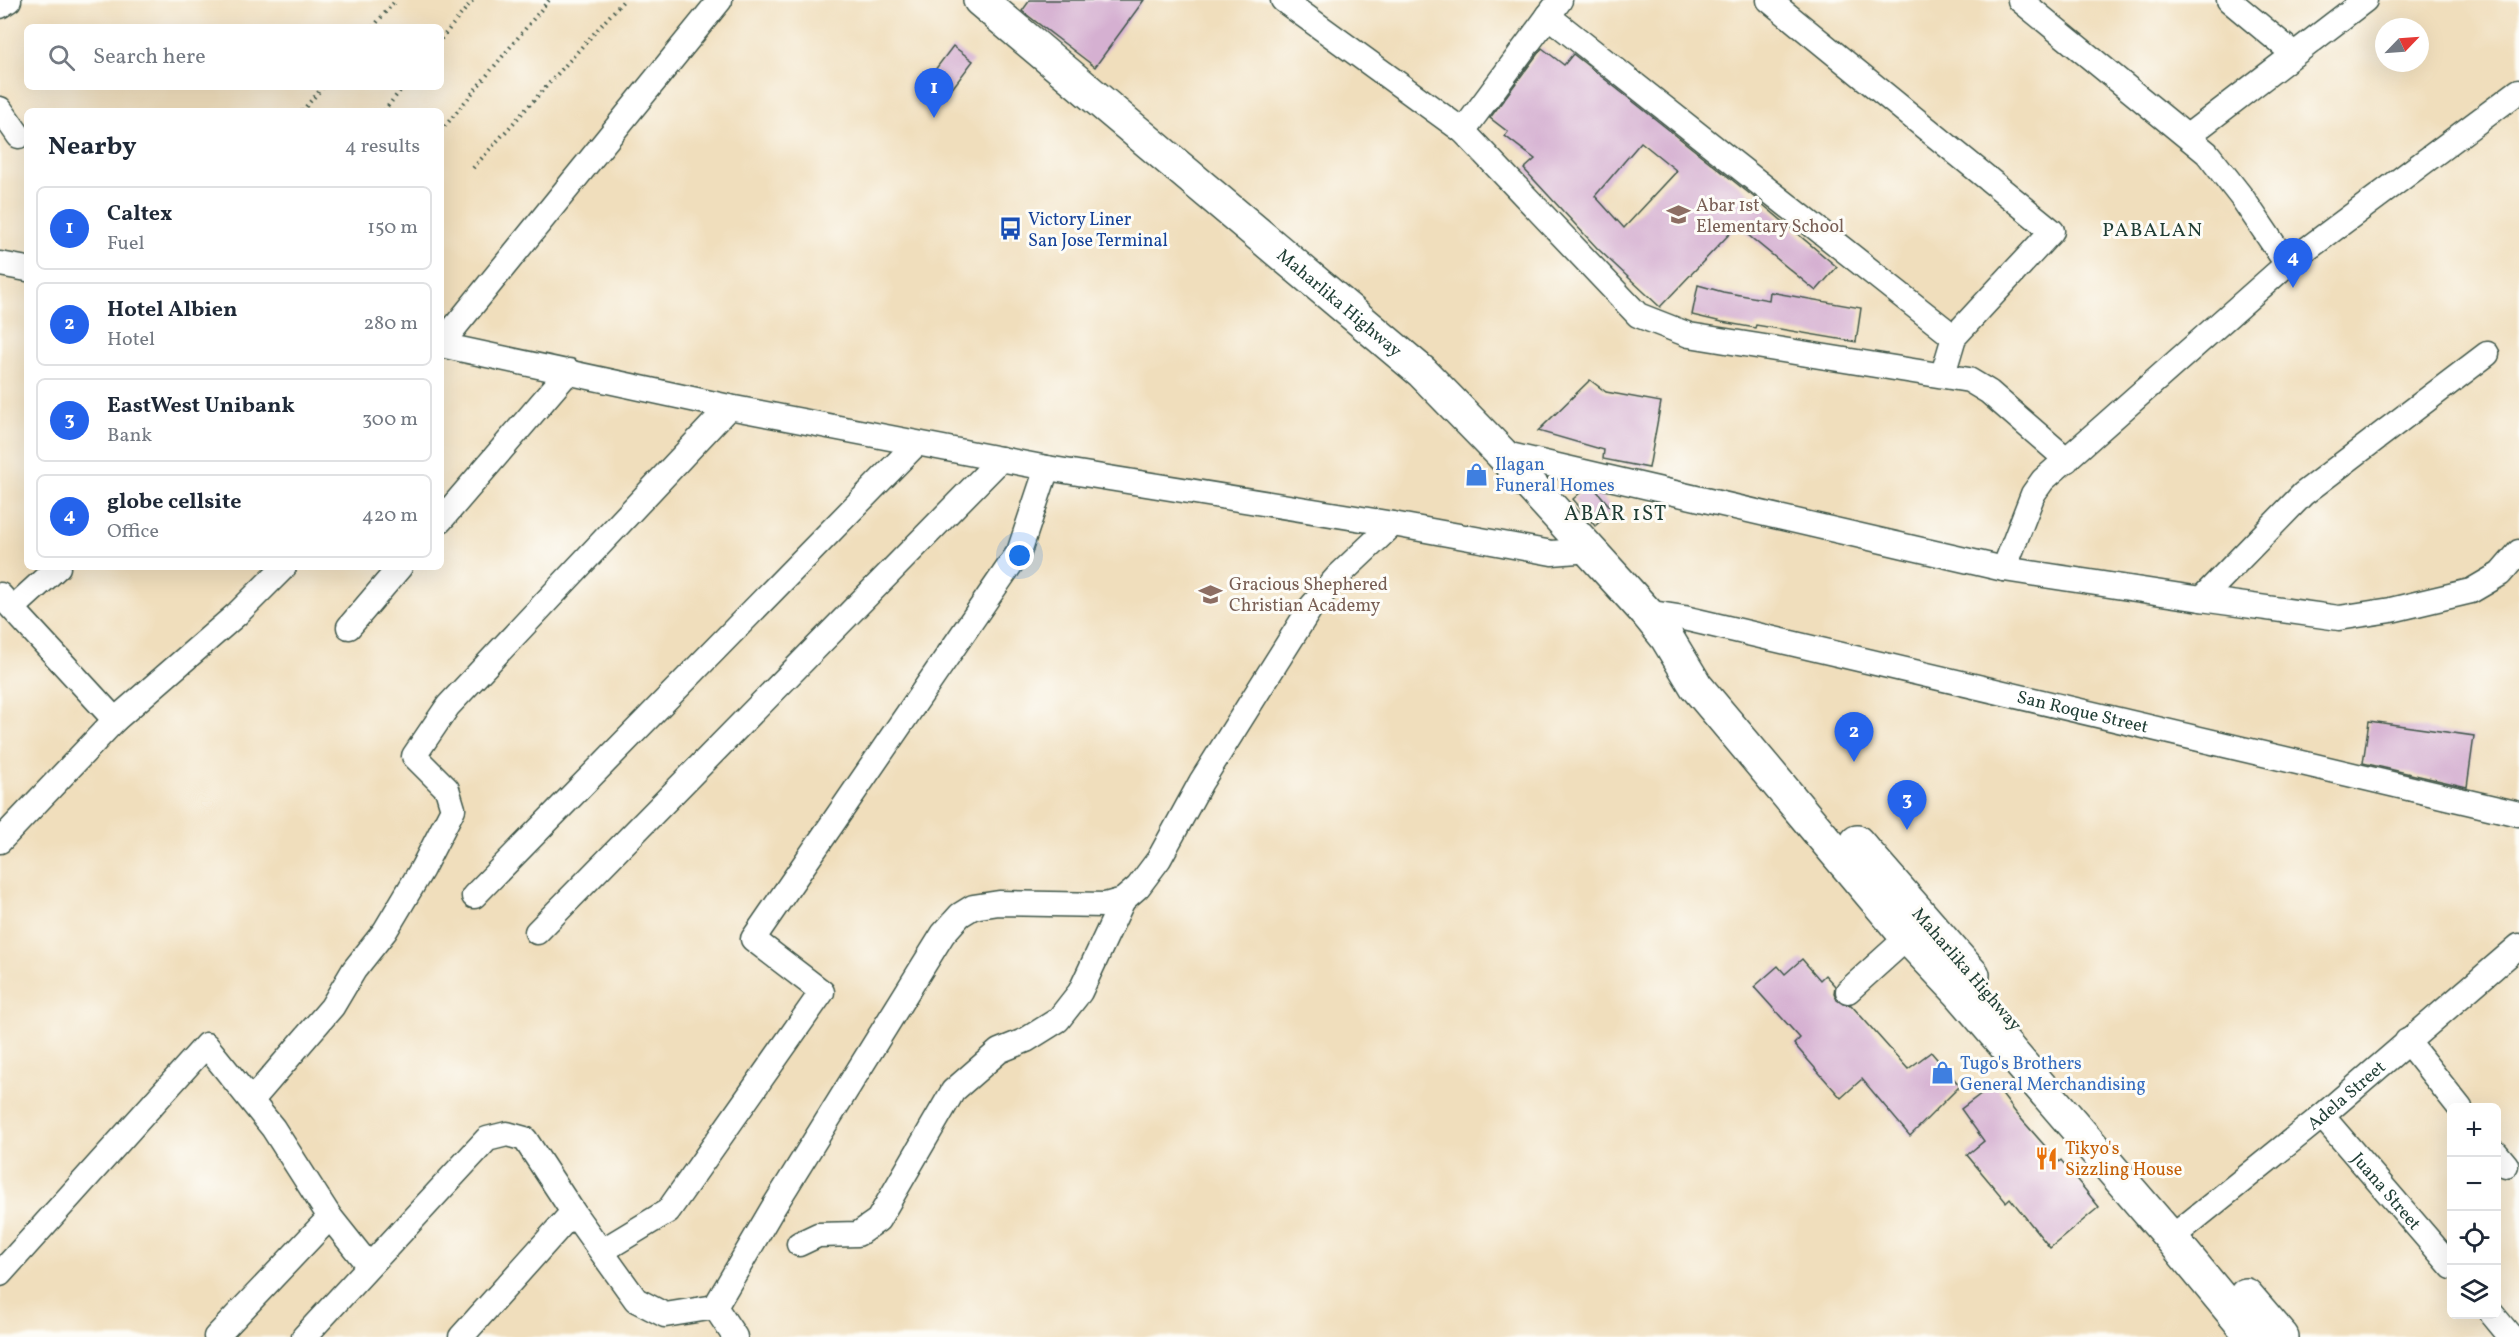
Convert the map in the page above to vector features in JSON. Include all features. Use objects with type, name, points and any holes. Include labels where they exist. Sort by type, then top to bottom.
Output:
[{"type":"highway","name":"Maharlika Highway","points":[[980,0],[1422,372],[1501,453],[1667,638],[1714,678],[1916,929],[1968,986],[2179,1233],[2272,1336]]},
{"type":"street","points":[[0,6],[9,0]]},
{"type":"street","points":[[444,341],[720,0]]},
{"type":"street","points":[[1283,0],[1463,131],[1638,315],[1689,335],[1969,380],[1980,385],[2067,460]]},
{"type":"street","points":[[1769,0],[2052,231],[1954,337],[1943,374]]},
{"type":"street","points":[[2020,0],[2206,153],[2227,178],[2287,264]]},
{"type":"street","points":[[2229,0],[2294,54]]},
{"type":"street","points":[[2188,136],[2365,0]]},
{"type":"street","points":[[1463,131],[1552,6],[1954,337]]},
{"type":"street","points":[[2004,569],[2037,486],[2287,264],[2519,91]]},
{"type":"street","points":[[0,109],[19,135]]},
{"type":"street","points":[[0,264],[24,268]]},
{"type":"street","points":[[444,346],[729,407],[1047,468],[1393,524],[1552,553],[1590,550]]},
{"type":"street","points":[[2201,599],[2303,494],[2487,354]]},
{"type":"street","points":[[444,517],[569,371]]},
{"type":"street","points":[[252,1100],[332,1007],[354,970],[385,931],[422,869],[453,809],[447,789],[414,756],[422,742],[448,706],[729,407]]},
{"type":"street","points":[[474,896],[916,444]]},
{"type":"street","points":[[1501,453],[2004,569],[2339,618],[2391,610],[2471,591],[2500,574],[2519,552]]},
{"type":"street","points":[[537,932],[1001,459]]},
{"type":"street","points":[[602,1251],[668,1211],[822,992],[753,939],[1019,552],[1047,468]]},
{"type":"street","points":[[799,1244],[818,1235],[858,1234],[878,1220],[953,1091],[999,1051],[1026,1040],[1058,1020],[1080,992],[1123,900],[1138,887],[1159,859],[1201,782],[1311,608],[1337,577],[1393,524]]},
{"type":"street","points":[[54,570],[6,602],[115,720]]},
{"type":"street","points":[[0,842],[115,720],[237,614],[281,570]]},
{"type":"street","points":[[349,627],[397,570]]},
{"type":"street","name":"San Roque Street","points":[[1646,612],[1684,618],[2519,814]]},
{"type":"street","points":[[715,1307],[773,1208],[943,934],[960,915],[974,907],[999,903],[1105,905],[1123,900]]},
{"type":"street","points":[[1848,991],[1916,929]]},
{"type":"street","name":"Adela Street","points":[[2179,1233],[2322,1116],[2519,946]]},
{"type":"street","points":[[2407,1041],[2457,1103]]},
{"type":"street","points":[[0,1274],[206,1045],[273,1128],[330,1217],[369,1266]]},
{"type":"street","name":"Juana Street","points":[[2322,1116],[2449,1265]]},
{"type":"street","points":[[304,1337],[487,1139],[507,1134],[525,1138],[573,1212],[636,1300],[665,1315],[715,1307]]},
{"type":"street","points":[[461,1337],[573,1212]]},
{"type":"street","points":[[216,1337],[330,1217]]},
{"type":"street","points":[[715,1307],[735,1337]]},
{"type":"street","points":[[2496,1319],[2511,1337]]},
{"type":"path","points":[[376,24],[396,0]]},
{"type":"path","points":[[444,35],[473,0]]},
{"type":"path","points":[[444,127],[549,0]]},
{"type":"path","points":[[473,168],[624,0]]},
{"type":"path","points":[[305,108],[320,90]]},
{"type":"path","points":[[386,108],[401,90]]},
{"type":"building","points":[[1030,0],[1144,0],[1095,67],[1022,11]]},
{"type":"building","points":[[953,46],[973,61],[945,98],[925,83]]},
{"type":"building","points":[[1542,48],[1564,65],[1573,54],[1755,198],[1837,267],[1816,291],[1737,226],[1660,307],[1598,249],[1524,169],[1535,159],[1505,136],[1508,132],[1490,118]],"holes":[[[1641,142],[1677,171],[1624,228],[1595,196]]]},
{"type":"building","points":[[1698,285],[1769,300],[1770,292],[1861,308],[1856,342],[1756,325],[1755,328],[1692,315]]},
{"type":"building","points":[[1590,380],[1606,392],[1661,402],[1649,468],[1603,459],[1604,450],[1538,431]]},
{"type":"building","points":[[1587,487],[1596,490],[1613,510],[1595,526],[1573,499]]},
{"type":"building","points":[[2369,721],[2474,736],[2467,787],[2363,763]]},
{"type":"building","points":[[1802,959],[1820,980],[1825,975],[1835,986],[1834,993],[1837,1000],[1851,1005],[1908,1069],[1931,1052],[1960,1086],[1910,1136],[1862,1079],[1841,1098],[1794,1044],[1800,1038],[1754,987],[1778,966],[1785,974]]},
{"type":"building","points":[[1994,1084],[2016,1113],[2059,1162],[2061,1160],[2099,1207],[2050,1248],[2010,1198],[2006,1202],[1967,1155],[1984,1141],[1961,1109]]},
{"type":"place","name":"Caltex","points":[[934,118]]},
{"type":"place","name":"Abar 1st Elementary School","points":[[1678,215]]},
{"type":"place","name":"Victory Liner San Jose Terminal","points":[[1010,229]]},
{"type":"place","name":"globe cellsite","points":[[2293,288]]},
{"type":"place","name":"Ilagan Funeral Homes","points":[[1477,474]]},
{"type":"place","name":"Gracious Shephered Christian Academy","points":[[1211,594]]},
{"type":"place","name":"Hotel Albien","points":[[1854,762]]},
{"type":"place","name":"EastWest Unibank","points":[[1907,830]]},
{"type":"place","name":"Tugo's Brothers General Merchandising","points":[[1942,1073]]},
{"type":"place","name":"Tikyo's Sizzling House","points":[[2047,1158]]},
{"type":"district","name":"PABALAN","points":[[2153,229]]},
{"type":"district","name":"ABAR 1ST","points":[[1616,513]]}]
